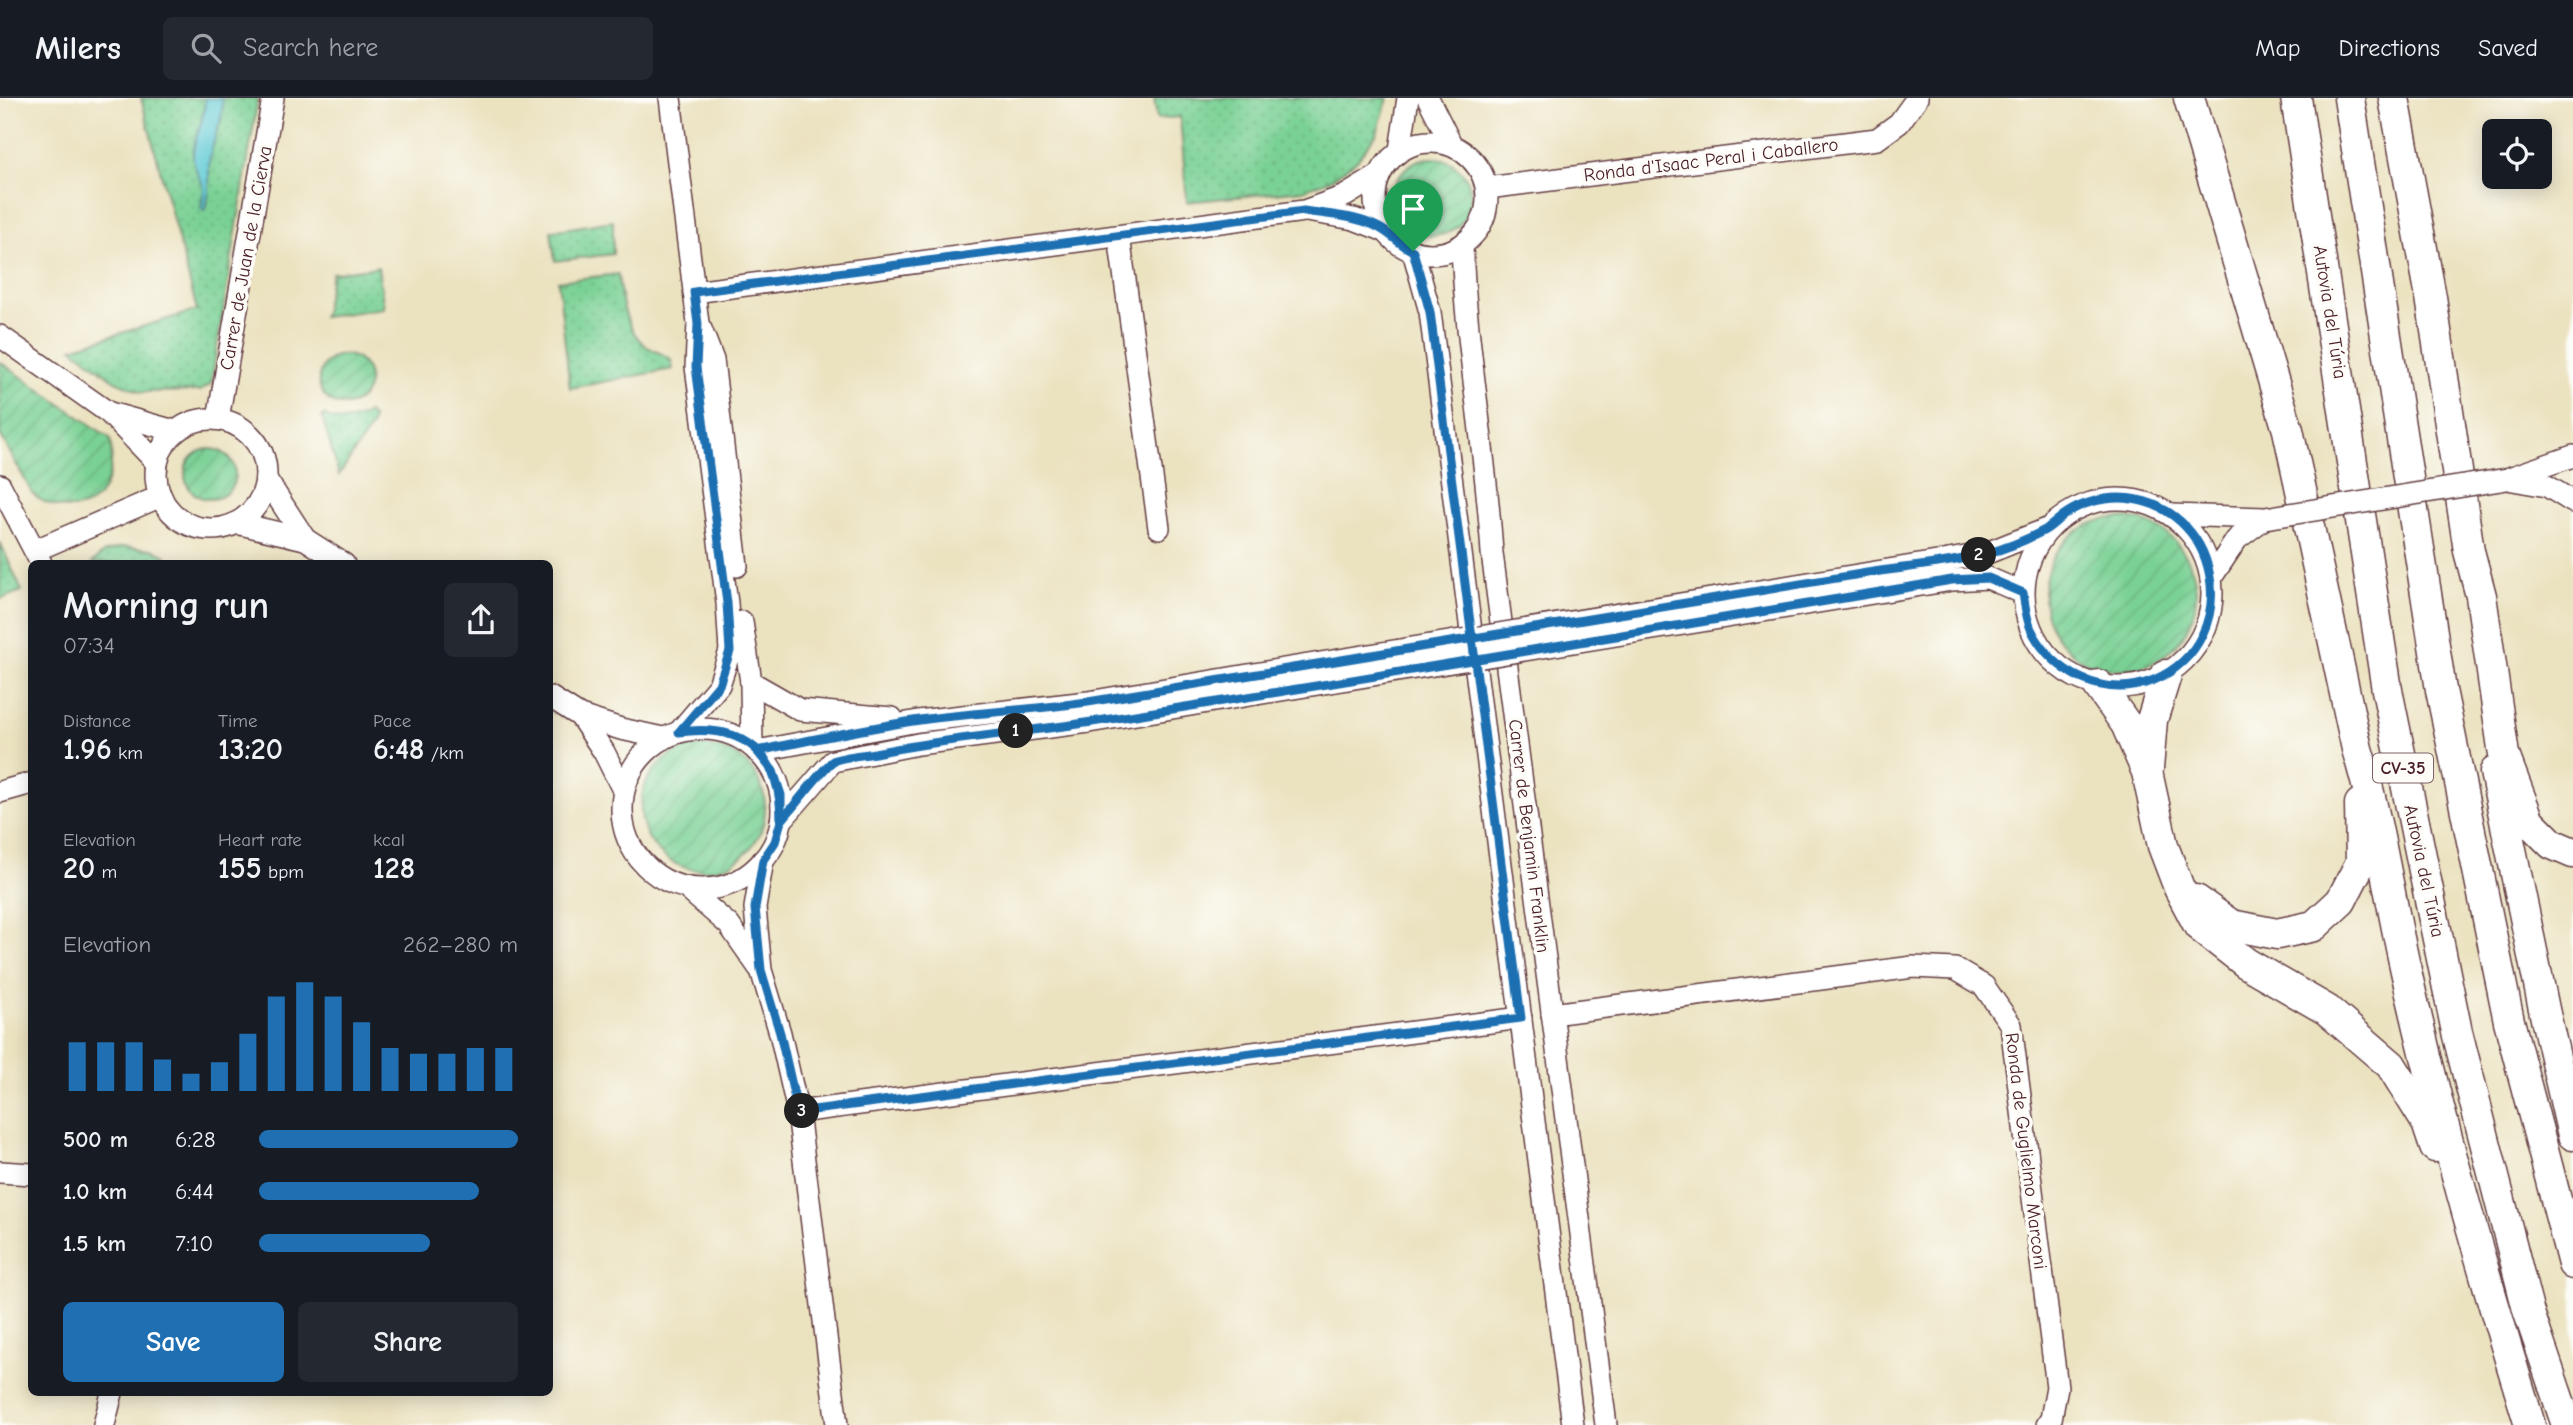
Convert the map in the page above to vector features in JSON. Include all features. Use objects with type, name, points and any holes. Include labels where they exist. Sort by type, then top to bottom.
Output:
[{"type":"highway","points":[[2189,98],[2288,430],[2357,748],[2373,800],[2406,970],[2473,1238],[2529,1425]]},
{"type":"highway","name":"Autovia del Túria","points":[[2296,98],[2387,690],[2454,1019],[2528,1310],[2567,1425]]},
{"type":"highway","name":"CV-35","points":[[2348,98],[2441,690],[2509,1021],[2573,1264]]},
{"type":"highway","points":[[2394,98],[2431,297],[2469,551],[2481,596],[2504,755],[2529,821],[2552,844],[2573,853]]},
{"type":"highway","points":[[2469,551],[2469,598],[2496,780],[2573,1135]]},
{"type":"highway","points":[[2147,772],[2152,720],[2166,675]]},
{"type":"highway","points":[[2098,685],[2126,724],[2147,772],[2163,846],[2179,888],[2199,926],[2246,963],[2328,1010],[2391,1065],[2427,1123],[2452,1201],[2473,1238]]},
{"type":"highway","points":[[2179,888],[2231,925],[2277,934],[2314,926],[2341,901],[2361,862],[2357,748]]},
{"type":"street","name":"Carrer de Juan de la Cierva","points":[[218,419],[273,98]]},
{"type":"street","points":[[553,699],[580,716],[621,729],[671,735],[704,728],[729,733],[754,748],[773,771],[781,795],[781,821],[775,842],[763,860],[747,875],[728,884],[706,889],[685,887],[661,878],[642,862],[628,840],[622,816],[623,790],[632,769],[645,751],[671,735],[719,685],[730,651],[727,603],[696,367],[698,324],[670,98]]},
{"type":"street","points":[[1400,150],[1408,98]]},
{"type":"street","points":[[1428,98],[1451,144]]},
{"type":"street","name":"Ronda d'Isaac Peral i Caballero","points":[[1487,188],[1877,139],[1899,123],[1917,98]]},
{"type":"street","points":[[1304,211],[1354,219],[1385,231],[1398,243],[1413,251],[1430,255],[1447,253],[1462,246],[1475,235],[1488,205],[1483,174],[1475,161],[1451,144],[1433,141],[1416,143],[1400,150],[1387,162],[1378,176],[1374,195],[1377,214],[1385,231]]},
{"type":"street","points":[[694,292],[1304,211],[1345,196],[1378,176]]},
{"type":"street","points":[[1119,236],[1159,528]]},
{"type":"street","name":"Carrer de Benjamin Franklin","points":[[1462,246],[1464,307],[1489,499],[1492,553],[1606,1425]]},
{"type":"street","name":"Carrer de Benjamin Franklin","points":[[1413,251],[1430,312],[1573,1425]]},
{"type":"street","points":[[698,324],[713,360],[743,641],[751,682],[754,748]]},
{"type":"street","points":[[0,336],[109,413],[157,463]]},
{"type":"street","points":[[109,413],[176,431]]},
{"type":"street","points":[[218,419],[235,424],[249,433],[259,446],[265,462],[266,479],[262,497],[251,512],[236,523],[219,528],[201,528],[184,522],[170,511],[160,496],[156,480],[157,463],[163,445],[176,431],[188,423],[218,419]]},
{"type":"street","points":[[2171,515],[2265,518],[2507,479],[2573,456]]},
{"type":"street","points":[[266,479],[305,539]]},
{"type":"street","points":[[2507,479],[2547,486],[2573,502]]},
{"type":"street","points":[[0,485],[39,557],[160,496]]},
{"type":"street","points":[[754,748],[918,721],[1255,684],[1951,570],[2047,529],[2068,512],[2093,501],[2120,498],[2147,503],[2171,515],[2190,532],[2204,554],[2211,578],[2212,606],[2203,634],[2188,657],[2166,675],[2144,684],[2121,687],[2098,685],[2068,673],[2045,652],[2029,624],[2023,593],[2034,548],[2047,529]]},
{"type":"street","points":[[2211,578],[2237,539],[2265,518]]},
{"type":"street","points":[[236,523],[305,539],[338,560]]},
{"type":"street","points":[[1951,570],[1988,578],[2023,593]]},
{"type":"street","points":[[751,682],[800,710],[918,721]]},
{"type":"street","points":[[781,821],[833,761],[918,744],[1089,722],[1255,684]]},
{"type":"street","points":[[580,716],[604,752],[623,790]]},
{"type":"street","points":[[0,792],[28,784]]},
{"type":"street","points":[[763,860],[755,908],[761,970],[780,1033],[798,1112],[837,1425]]},
{"type":"street","points":[[685,887],[729,925],[761,970]]},
{"type":"street","name":"Ronda de Guglielmo Marconi","points":[[1552,1014],[1913,967],[1955,969],[1984,986],[2011,1025],[2057,1387],[2052,1419],[2047,1425]]},
{"type":"street","points":[[798,1112],[1521,1018]]},
{"type":"street","points":[[0,1172],[28,1174]]},
{"type":"street","points":[[104,1425],[111,1396]]},
{"type":"green space","points":[[141,98],[258,98],[211,384],[200,391],[141,392],[115,381],[72,348],[197,310]]},
{"type":"green space","points":[[1154,98],[1388,98],[1377,133],[1357,160],[1330,180],[1303,190],[1187,202],[1180,117],[1157,119]]},
{"type":"green space","points":[[1432,158],[1447,161],[1459,170],[1468,182],[1471,197],[1468,212],[1459,224],[1447,233],[1432,236],[1417,233],[1405,224],[1396,212],[1393,197],[1396,182],[1405,170],[1417,161]]},
{"type":"green space","points":[[613,221],[613,254],[555,261],[551,231]]},
{"type":"green space","points":[[378,267],[384,308],[323,317],[332,273]]},
{"type":"green space","points":[[618,274],[622,303],[633,332],[646,346],[671,359],[673,369],[570,388],[558,281]]},
{"type":"green space","points":[[344,355],[361,363],[369,380],[361,397],[344,405],[327,397],[319,380],[327,363]]},
{"type":"green space","points":[[0,362],[110,438],[111,467],[102,492],[94,501],[69,508],[43,501],[31,491],[0,434]]},
{"type":"green space","points":[[368,413],[373,418],[371,427],[339,475],[322,417],[324,415],[346,421]]},
{"type":"green space","points":[[210,449],[228,456],[235,474],[228,492],[210,499],[192,492],[185,474],[192,456]]},
{"type":"green space","points":[[2120,518],[2149,524],[2174,540],[2190,565],[2196,594],[2190,623],[2174,648],[2149,664],[2120,670],[2091,664],[2066,648],[2050,623],[2044,594],[2050,565],[2066,540],[2091,524]]},
{"type":"green space","points":[[0,542],[22,591],[0,599]]},
{"type":"green space","points":[[122,547],[152,549],[166,556],[164,560],[95,560],[103,553]]},
{"type":"green space","points":[[703,746],[727,751],[747,764],[760,784],[765,808],[760,832],[747,852],[727,865],[703,870],[679,865],[659,852],[646,832],[641,808],[646,784],[659,764],[679,751]]},
{"type":"water","points":[[205,98],[222,98],[223,107],[209,159],[209,195],[204,211],[201,208],[204,187],[193,161],[193,151],[204,112]]},
{"type":"route","points":[[1413,251],[1398,243],[1385,231],[1354,219],[1304,211],[694,292],[698,324],[696,367],[727,603],[730,651],[719,685],[679,732],[704,728],[729,733],[752,746],[773,771],[781,795],[781,821],[833,761],[918,744],[1089,722],[1455,662],[1554,645],[1952,580],[1988,578],[2023,593],[2029,624],[2045,652],[2068,673],[2098,685],[2121,687],[2144,684],[2166,675],[2188,657],[2203,634],[2212,606],[2211,578],[2204,554],[2190,532],[2171,515],[2147,503],[2120,498],[2093,501],[2068,512],[2047,529],[1987,554],[1651,608],[1552,625],[1453,641],[1354,657],[1088,702],[918,721],[757,751],[773,771],[781,795],[781,821],[775,842],[763,860],[755,908],[761,970],[780,1033],[798,1112],[1521,1018],[1476,671],[1464,579],[1452,486],[1430,312],[1413,251]]}]
